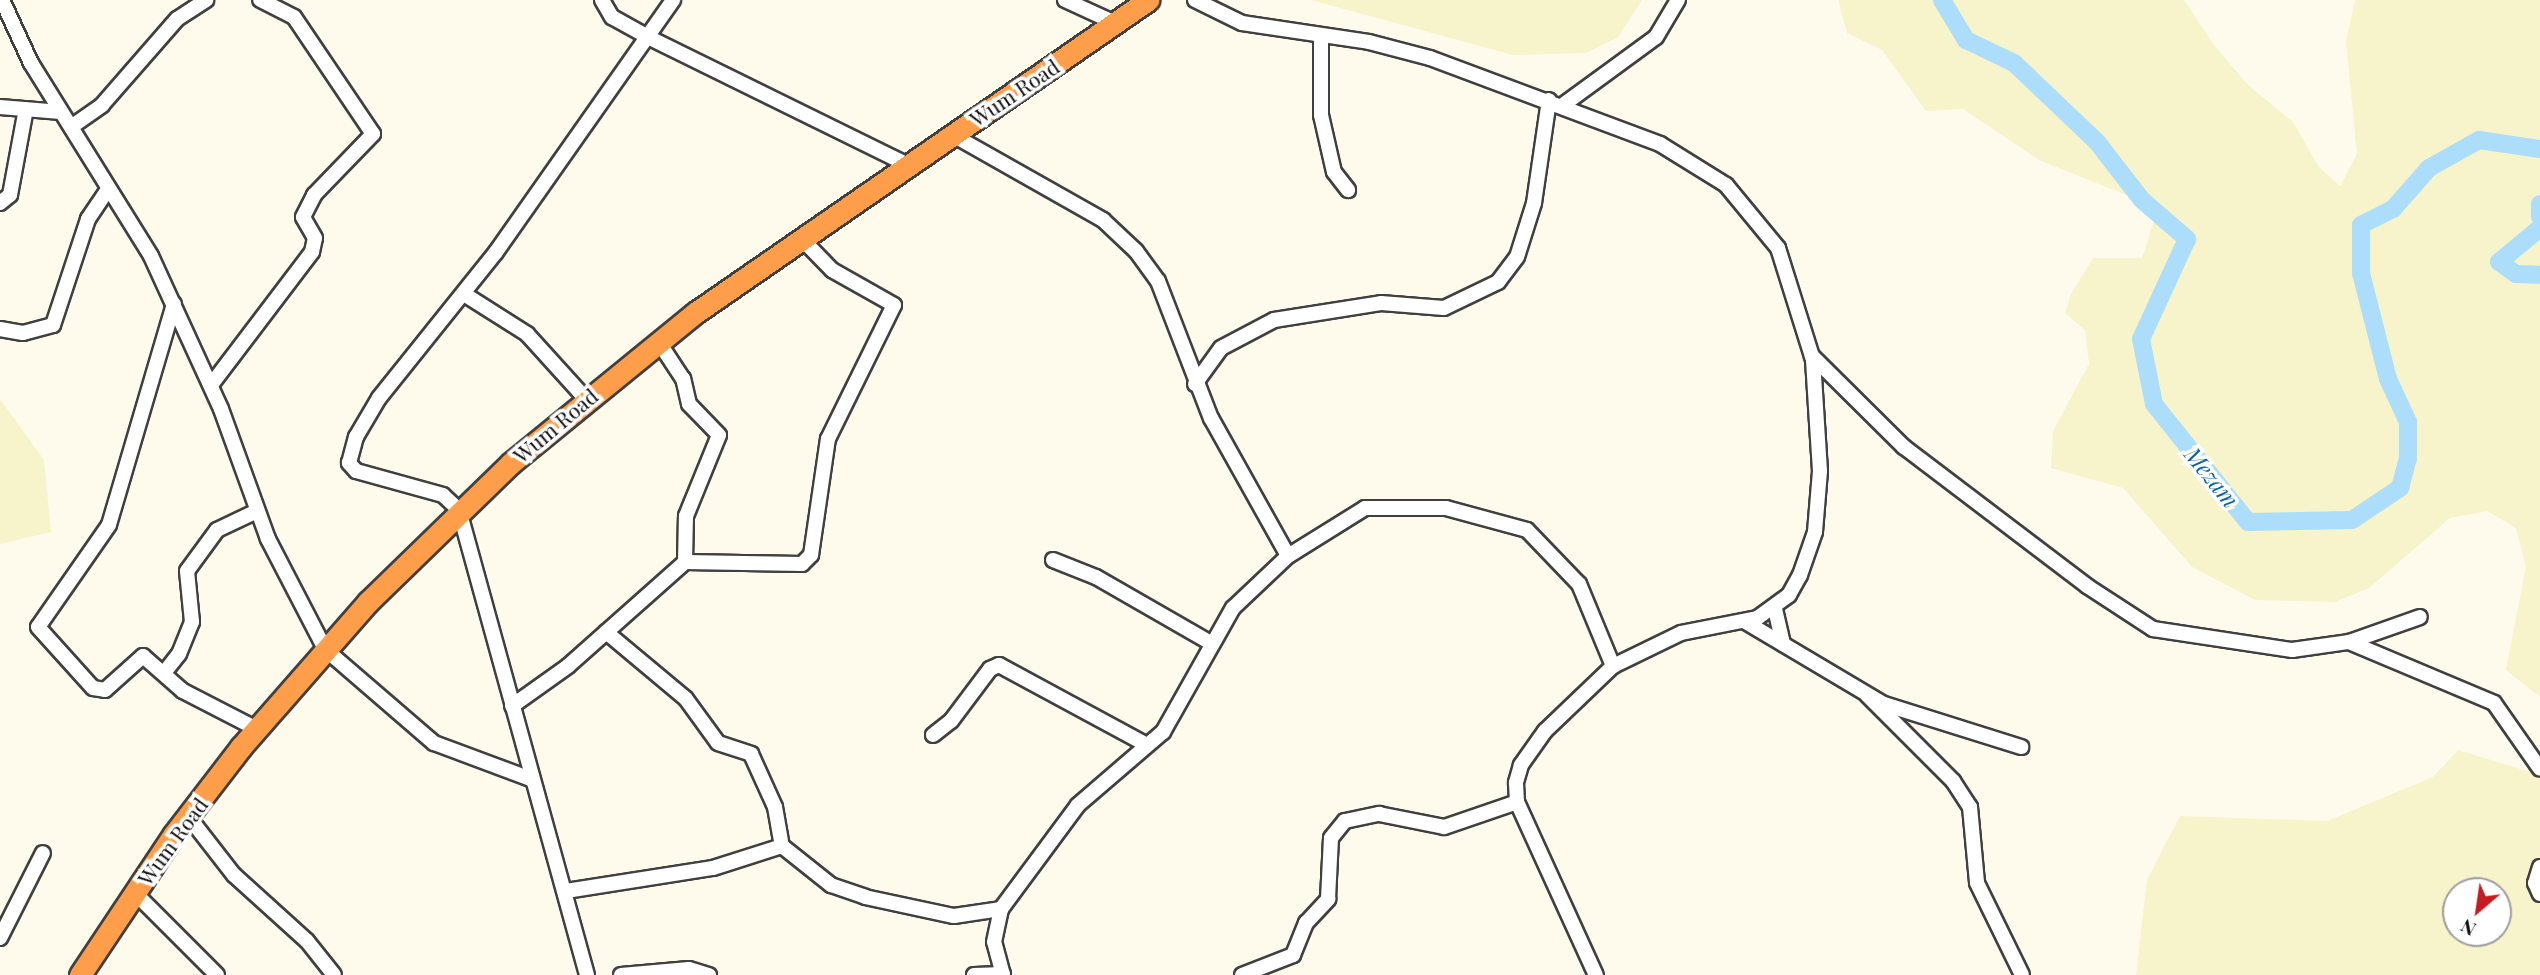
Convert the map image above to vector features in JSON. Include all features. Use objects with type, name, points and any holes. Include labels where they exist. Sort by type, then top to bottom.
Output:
[{"type":"highway","name":"Wum Road","points":[[80,975],[188,816],[257,729],[325,649],[459,510],[585,398],[658,341],[951,134],[1148,0]]},
{"type":"street","points":[[2,0],[61,112],[174,304],[211,385],[257,511],[325,649],[414,731],[477,763],[531,779]]},
{"type":"street","points":[[71,127],[102,105],[177,19],[206,0]]},
{"type":"street","points":[[211,385],[312,252],[315,238],[303,217],[314,195],[373,134],[294,17],[260,0]]},
{"type":"street","points":[[587,975],[459,510],[443,495],[356,471],[349,463],[356,437],[379,398],[464,294],[650,38],[673,0]]},
{"type":"street","points":[[1065,0],[1115,23]]},
{"type":"street","points":[[1195,0],[1242,23],[1430,58],[1556,102],[1660,144],[1726,185],[1778,248],[1812,356],[1820,471],[1815,532],[1800,575],[1775,609],[1744,621],[1681,633],[1613,666],[1545,731],[1521,765],[1517,802],[1596,975]]},
{"type":"street","points":[[1195,384],[1221,348],[1274,320],[1381,303],[1444,308],[1498,282],[1517,257],[1534,203],[1556,102],[1656,37],[1678,0]]},
{"type":"street","points":[[602,1],[612,17],[650,38],[908,166]]},
{"type":"street","points":[[1321,36],[1321,115],[1334,172],[1348,190]]},
{"type":"street","points":[[0,107],[61,112]]},
{"type":"street","points":[[0,203],[10,195],[26,109]]},
{"type":"street","points":[[951,134],[1121,234],[1158,281],[1195,384],[1288,556]]},
{"type":"street","points":[[0,328],[23,333],[53,325],[88,219],[108,190]]},
{"type":"street","points":[[512,706],[606,632],[685,562],[802,564],[811,555],[828,439],[894,304],[832,270],[802,239]]},
{"type":"street","points":[[464,294],[527,334],[585,398]]},
{"type":"street","points":[[174,304],[109,524],[38,627],[99,691],[137,657],[149,657],[183,691],[257,729]]},
{"type":"street","points":[[658,341],[683,379],[689,404],[719,435],[686,516],[685,562]]},
{"type":"street","points":[[1812,356],[1904,447],[2087,586],[2153,629],[2292,650],[2349,642],[2420,617]]},
{"type":"street","points":[[980,974],[1002,971],[994,942],[1002,909],[1078,805],[1163,732],[1209,642],[1233,608],[1288,556],[1365,508],[1408,504],[1486,516],[1527,530],[1550,549],[1579,584],[1613,666]]},
{"type":"street","points":[[164,673],[179,654],[192,622],[187,571],[217,530],[257,511]]},
{"type":"street","points":[[1053,560],[1096,577],[1209,642]]},
{"type":"street","points":[[1775,609],[1783,644]]},
{"type":"street","points":[[1744,621],[1867,695],[1953,729],[2021,747]]},
{"type":"street","points":[[606,632],[686,699],[718,743],[751,754],[775,807],[782,846],[831,886],[865,897],[954,916],[1002,909]]},
{"type":"street","points":[[2349,642],[2494,703],[2540,769]]},
{"type":"street","points":[[933,735],[951,721],[989,669],[999,665],[1147,745]]},
{"type":"street","points":[[1867,695],[1953,781],[1970,807],[1977,883],[2022,975]]},
{"type":"street","points":[[1242,975],[1293,955],[1306,923],[1328,899],[1331,838],[1345,821],[1379,814],[1444,827],[1517,802]]},
{"type":"street","points":[[188,816],[234,875],[307,941],[334,975]]},
{"type":"street","points":[[566,891],[713,868],[782,846]]},
{"type":"street","points":[[1,933],[43,853]]},
{"type":"street","points":[[2540,867],[2535,883],[2540,894]]},
{"type":"street","points":[[135,893],[217,975]]},
{"type":"street","points":[[621,975],[689,969],[709,975]]},
{"type":"shaded area","points":[[1311,0],[1642,0],[1618,37],[1586,53],[1513,55]]},
{"type":"shaded area","points":[[1838,0],[2184,0],[2214,45],[2249,86],[2293,122],[2318,166],[2340,186],[2357,154],[2346,42],[2355,0],[2540,0],[2540,697],[2506,670],[2526,566],[2516,528],[2487,511],[2450,518],[2369,588],[2335,602],[2255,600],[2192,567],[2123,488],[2051,468],[2053,431],[2089,364],[2085,330],[2065,313],[2071,294],[2093,258],[2142,258],[2155,218],[2131,197],[2039,160],[1963,109],[1926,111],[1882,50],[1847,33]]},
{"type":"shaded area","points":[[0,399],[44,460],[51,532],[0,544]]},
{"type":"shaded area","points":[[2458,750],[2540,775],[2540,975],[2136,975],[2147,880],[2180,816],[2327,821],[2433,777]]},
{"type":"waterway","name":"Mezam","points":[[1942,0],[1966,40],[2014,63],[2097,142],[2142,200],[2187,239],[2141,339],[2154,404],[2248,522],[2352,520],[2400,488],[2408,459],[2408,422],[2388,379],[2361,273],[2361,225],[2393,209],[2429,168],[2479,140],[2540,149]]},
{"type":"waterway","name":"Mezam","points":[[2540,204],[2540,217]]},
{"type":"waterway","name":"Mezam","points":[[2540,228],[2499,262],[2516,274],[2540,275]]}]
